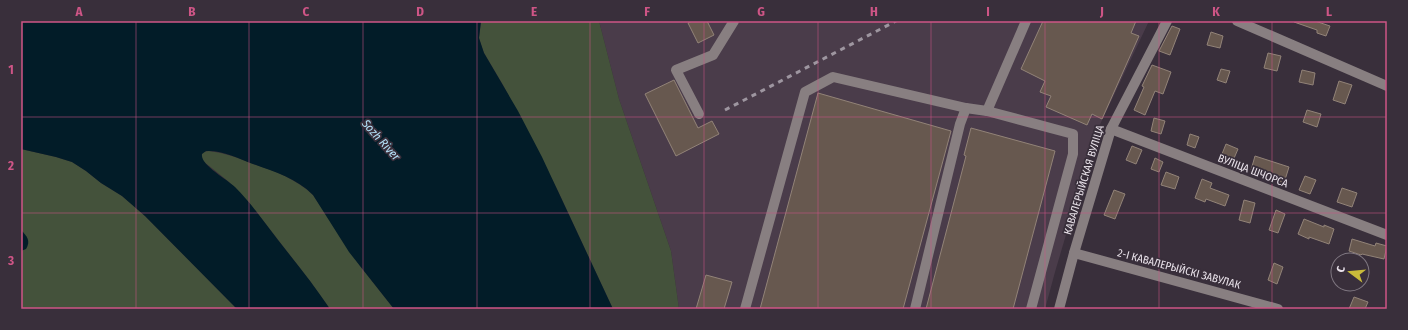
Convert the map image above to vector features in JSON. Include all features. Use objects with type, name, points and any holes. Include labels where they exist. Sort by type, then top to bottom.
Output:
[{"type":"street","points":[[699,114],[676,70],[713,55],[734,21]]},
{"type":"street","points":[[987,111],[1026,21]]},
{"type":"street","name":"КАВАЛЕРЫЙСКАЯ ВУЛІЦА","points":[[1059,309],[1111,129],[1167,21]]},
{"type":"street","points":[[1237,21],[1387,86]]},
{"type":"street","points":[[745,309],[805,92],[833,77],[966,108],[987,111],[1073,134],[1073,154],[1030,309]]},
{"type":"street","points":[[915,309],[960,124],[966,108]]},
{"type":"street","name":"ВУЛІЦА ШЧОРСА","points":[[1111,129],[1387,235]]},
{"type":"street","name":"2-І КАВАЛЕРЫЙСКІ ЗАВУЛАК","points":[[1074,253],[1278,309]]},
{"type":"shaded area","points":[[599,21],[1149,21],[1096,133],[1045,309],[679,309],[671,251],[619,99]]},
{"type":"green space","points":[[481,21],[599,21],[619,99],[671,251],[679,309],[613,309],[558,191],[503,85],[484,53],[479,38]]},
{"type":"green space","points":[[21,149],[72,162],[122,196],[145,216],[237,309],[21,309]]},
{"type":"green space","points":[[209,151],[232,156],[285,176],[306,189],[313,195],[360,266],[394,309],[330,309],[251,205],[229,182],[203,161],[201,156],[203,152]]},
{"type":"water","name":"Sozh River","points":[[21,21],[481,21],[479,38],[484,53],[518,111],[542,157],[613,309],[394,309],[349,252],[313,195],[306,189],[285,176],[236,157],[224,153],[206,151],[202,154],[205,163],[235,187],[305,274],[330,309],[237,309],[145,216],[122,196],[72,162],[21,149]]},
{"type":"water","points":[[21,230],[27,237],[28,244],[26,249],[21,251]]},
{"type":"building","points":[[692,21],[707,21],[714,35],[698,43],[688,23]]},
{"type":"building","points":[[1043,21],[1136,21],[1131,33],[1139,36],[1102,119],[1092,114],[1087,125],[1046,107],[1051,96],[1040,92],[1045,81],[1021,69]]},
{"type":"building","points":[[1315,21],[1330,26],[1326,36],[1317,33],[1317,30],[1294,22]]},
{"type":"building","points":[[1172,26],[1180,29],[1170,55],[1159,51]]},
{"type":"building","points":[[1211,32],[1223,36],[1220,48],[1207,45]]},
{"type":"building","points":[[1268,53],[1281,56],[1277,71],[1264,68]]},
{"type":"building","points":[[1152,65],[1171,72],[1163,94],[1155,91],[1145,115],[1134,110],[1144,87],[1142,86]]},
{"type":"building","points":[[1221,69],[1230,71],[1226,83],[1217,80]]},
{"type":"building","points":[[1302,70],[1315,73],[1313,85],[1299,82]]},
{"type":"building","points":[[674,80],[698,128],[712,121],[719,134],[676,156],[645,94]]},
{"type":"building","points":[[1339,81],[1352,85],[1345,104],[1333,100]]},
{"type":"building","points":[[818,93],[951,131],[903,309],[760,309]]},
{"type":"building","points":[[1307,110],[1321,114],[1317,127],[1303,122]]},
{"type":"building","points":[[1154,118],[1165,121],[1161,134],[1151,131]]},
{"type":"building","points":[[971,128],[1055,151],[1013,309],[926,309],[966,156],[964,155]]},
{"type":"building","points":[[1190,134],[1199,137],[1195,148],[1187,145]]},
{"type":"building","points":[[1226,144],[1238,149],[1232,163],[1220,159]]},
{"type":"building","points":[[1132,146],[1142,150],[1136,164],[1126,160]]},
{"type":"building","points":[[1255,156],[1289,167],[1284,183],[1251,170]]},
{"type":"building","points":[[1155,158],[1163,162],[1159,172],[1151,169]]},
{"type":"building","points":[[1166,172],[1179,177],[1175,189],[1161,185]]},
{"type":"building","points":[[1305,176],[1316,180],[1310,194],[1299,190]]},
{"type":"building","points":[[1202,179],[1212,183],[1210,188],[1229,195],[1225,206],[1206,199],[1205,202],[1195,198]]},
{"type":"building","points":[[1342,188],[1357,193],[1352,207],[1337,202]]},
{"type":"building","points":[[1114,190],[1125,194],[1115,219],[1104,215]]},
{"type":"building","points":[[1244,200],[1255,203],[1250,223],[1239,220]]},
{"type":"building","points":[[1276,210],[1285,214],[1278,233],[1269,230]]},
{"type":"building","points":[[1304,219],[1324,227],[1324,225],[1334,229],[1329,244],[1309,237],[1309,239],[1298,234]]},
{"type":"building","points":[[1352,239],[1375,246],[1376,243],[1387,246],[1384,259],[1370,256],[1370,252],[1349,251]]},
{"type":"building","points":[[1274,263],[1283,267],[1277,284],[1268,280]]},
{"type":"building","points":[[706,275],[732,282],[724,309],[696,309]]},
{"type":"building","points":[[1354,297],[1368,302],[1365,309],[1349,309]]},
{"type":"railway","points":[[725,110],[896,21]]}]
